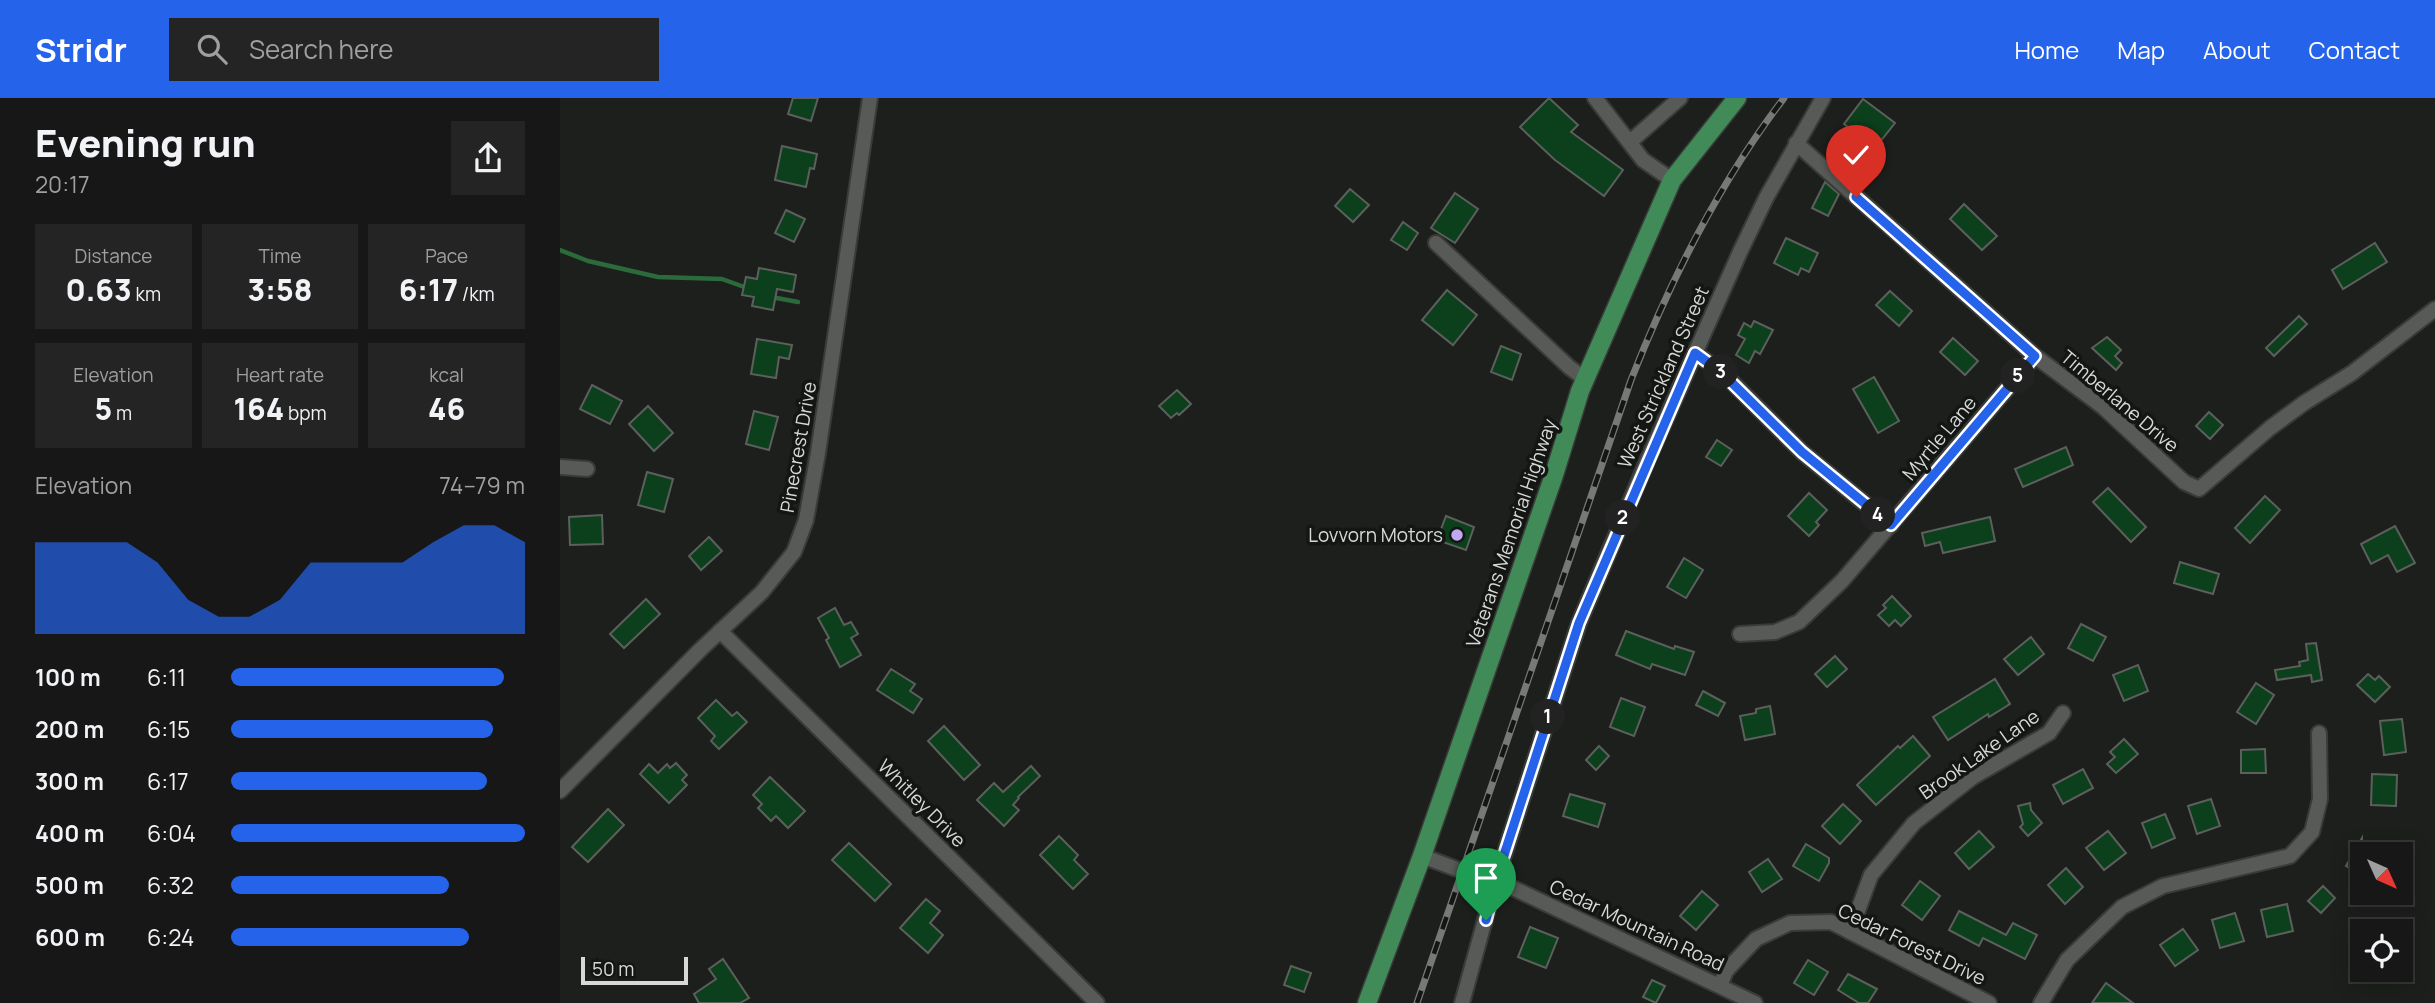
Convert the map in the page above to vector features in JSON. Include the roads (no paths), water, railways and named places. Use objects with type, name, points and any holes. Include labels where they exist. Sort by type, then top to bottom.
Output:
[{"type":"main road","name":"Veterans Memorial Highway","points":[[1367,1003],[1422,856],[1585,379],[1672,180],[1737,98]]},
{"type":"street","name":"Pinecrest Drive","points":[[560,791],[762,592],[794,552],[806,520],[818,453],[870,98]]},
{"type":"street","points":[[1595,98],[1643,160],[1672,180]]},
{"type":"street","points":[[1630,142],[1680,98]]},
{"type":"street","name":"West Strickland Street","points":[[1462,1003],[1496,880],[1579,623],[1747,236],[1823,98]]},
{"type":"street","name":"Timberlane Drive","points":[[1796,144],[2035,356],[2103,407],[2184,482],[2199,489],[2287,415],[2352,373],[2435,309]]},
{"type":"street","points":[[1436,243],[1585,379]]},
{"type":"street","points":[[1695,353],[1721,372],[1802,452],[1891,525]]},
{"type":"street","name":"Myrtle Lane","points":[[1740,634],[1775,632],[1800,622],[1842,581],[2035,356]]},
{"type":"street","points":[[560,467],[587,469]]},
{"type":"street","name":"Whitley Drive","points":[[720,631],[1097,1003]]},
{"type":"street","name":"Brook Lake Lane","points":[[1850,932],[1871,875],[1914,823],[1973,777],[2049,733],[2063,713]]},
{"type":"street","points":[[2041,1003],[2067,960],[2122,907],[2163,886],[2290,856],[2312,831],[2320,799],[2319,733]]},
{"type":"street","name":"Cedar Mountain Road","points":[[1422,856],[1496,880],[1755,1003]]},
{"type":"street","name":"Cedar Forest Drive","points":[[1720,986],[1726,971],[1756,939],[1790,923],[1831,922],[1989,1003]]},
{"type":"waterway","points":[[560,250],[588,261],[658,277],[722,279],[747,288]]},
{"type":"waterway","points":[[771,297],[798,302]]},
{"type":"railway","points":[[1417,1003],[1631,380],[1679,270],[1717,198],[1760,130],[1784,98]]},
{"type":"place","name":"Lovvorn Motors","points":[[1457,535]]}]
